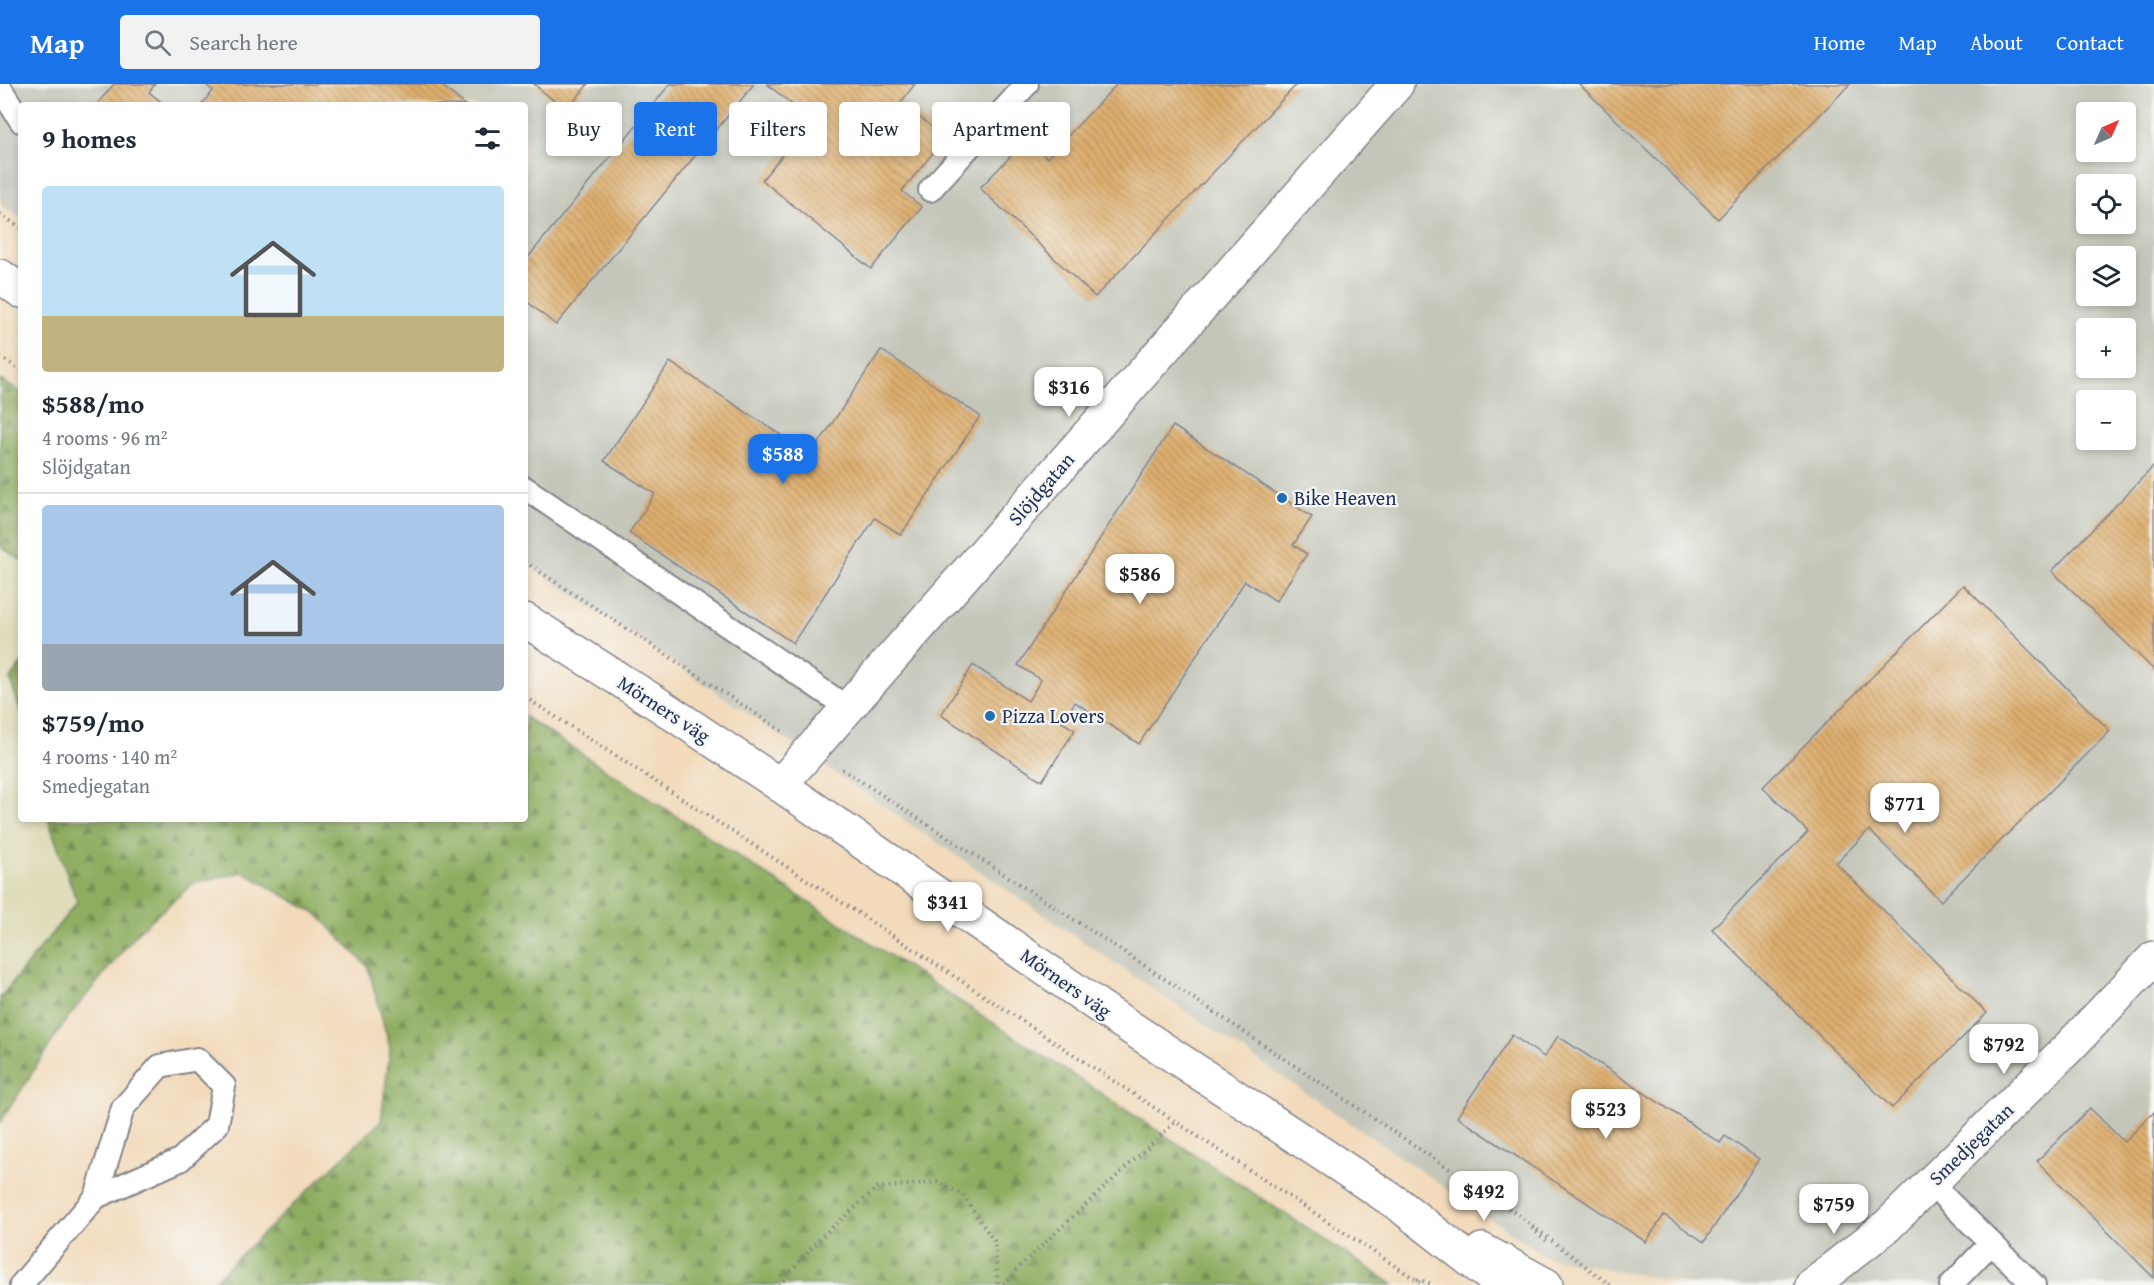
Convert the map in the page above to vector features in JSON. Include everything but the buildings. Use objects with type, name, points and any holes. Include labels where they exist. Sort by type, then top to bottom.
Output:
[{"type":"street","name":"Slöjdgatan","points":[[780,785],[1397,84]]},
{"type":"street","points":[[0,276],[18,289]]},
{"type":"street","points":[[0,296],[18,306]]},
{"type":"street","name":"Mörners väg","points":[[528,622],[780,785],[1119,1020],[1398,1204],[1502,1285]]},
{"type":"street","name":"Smedjegatan","points":[[1812,1285],[1887,1226],[2070,1046],[2154,958]]},
{"type":"street","name":"Mörners väg","points":[[1398,1204],[1546,1285]]},
{"type":"street","name":"Smedjegatan","points":[[1847,1285],[1887,1226]]},
{"type":"lane","points":[[930,190],[1027,84]]},
{"type":"lane","points":[[0,88],[18,116]]},
{"type":"lane","points":[[528,490],[848,708]]},
{"type":"lane","points":[[21,1285],[96,1197],[123,1108],[160,1066],[197,1059],[224,1086],[217,1125],[180,1160],[96,1197]]},
{"type":"lane","points":[[1930,1183],[2034,1285]]},
{"type":"lane","points":[[1951,1285],[1991,1244]]},
{"type":"path","points":[[0,214],[18,226]]},
{"type":"path","points":[[0,357],[18,368]]},
{"type":"path","points":[[528,564],[1124,952],[1517,1214],[1610,1285]]},
{"type":"path","points":[[528,699],[855,910],[1424,1285]]},
{"type":"path","points":[[1004,1285],[1020,1266],[1175,1122]]},
{"type":"path","points":[[779,1285],[817,1241],[877,1188],[938,1182],[962,1194],[994,1241],[998,1285]]},
{"type":"path","points":[[1411,1276],[1434,1285]]},
{"type":"shaded area","points":[[0,84],[2154,84],[2154,1285],[1692,1285],[1547,1257],[528,564],[528,102],[18,102],[18,216],[0,204]]},
{"type":"shaded area","points":[[0,546],[18,558],[18,668],[10,679],[18,704],[18,822],[49,822],[77,902],[0,998]]},
{"type":"green space","points":[[0,380],[18,390],[18,558],[0,546]]},
{"type":"green space","points":[[18,668],[18,704],[10,679]]},
{"type":"green space","points":[[528,719],[1394,1285],[209,1285],[381,1121],[390,1048],[368,967],[317,914],[243,872],[194,883],[140,930],[66,1020],[0,1123],[0,998],[77,902],[49,822],[528,822]]},
{"type":"place","name":"Bike Heaven","points":[[1282,498]]},
{"type":"place","name":"Pizza Lovers","points":[[990,716]]}]
